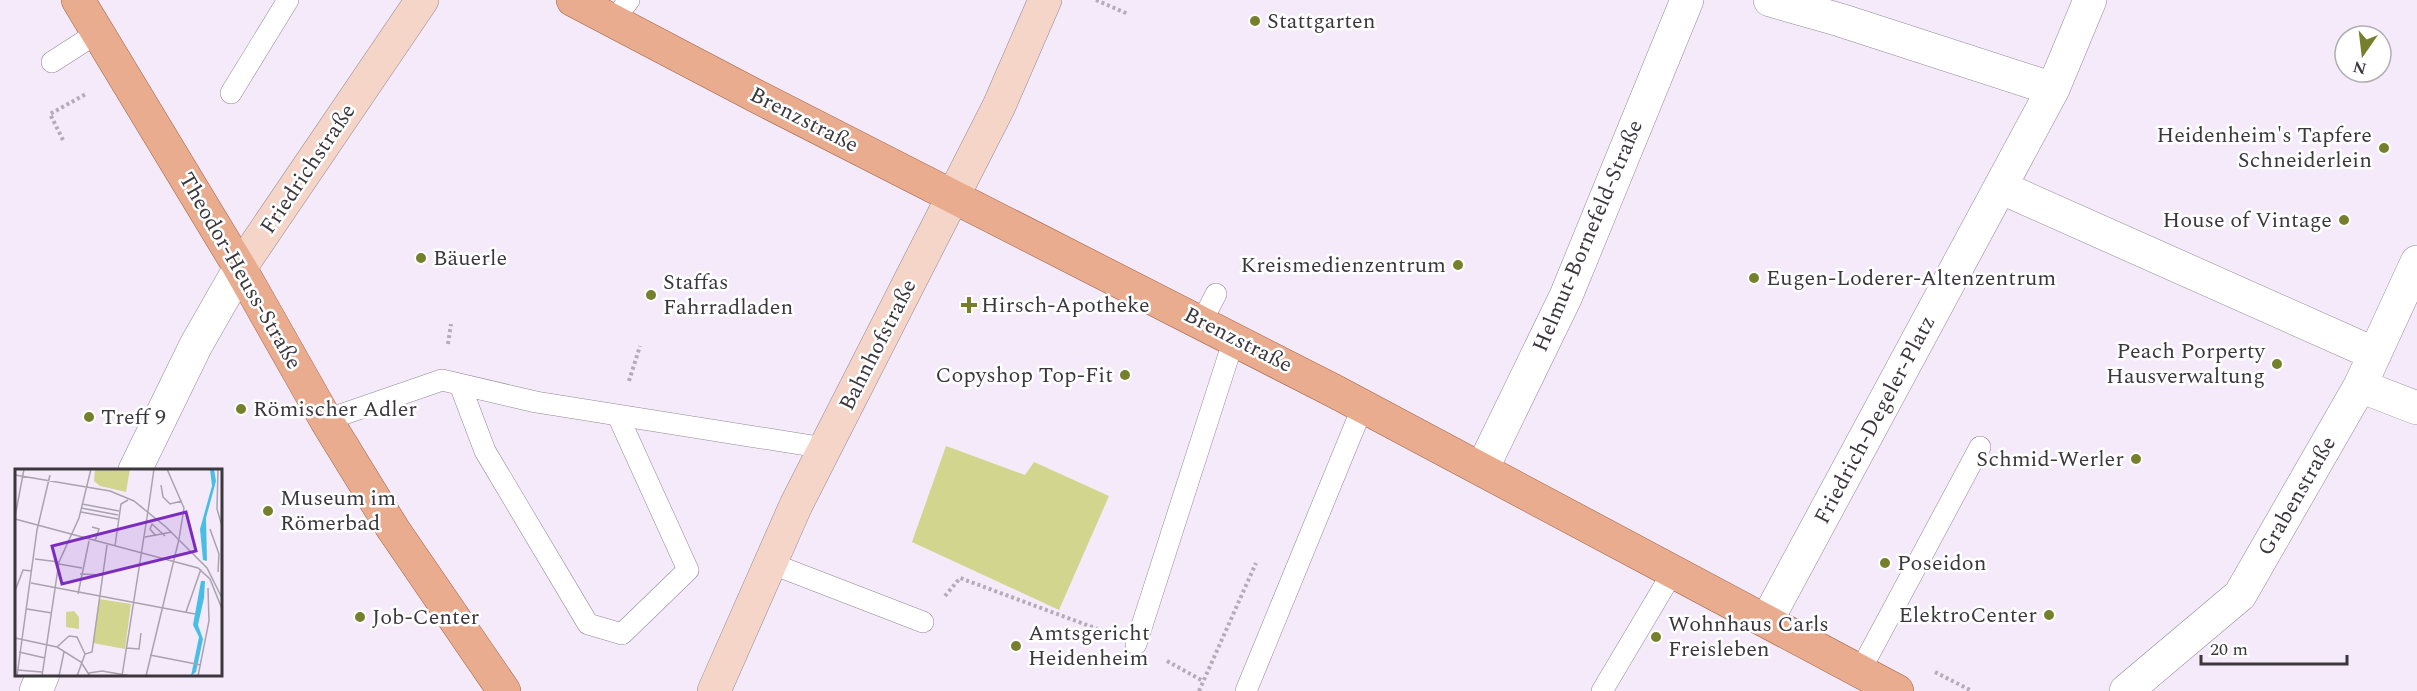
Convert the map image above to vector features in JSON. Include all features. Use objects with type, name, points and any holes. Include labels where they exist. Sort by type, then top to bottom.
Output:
[{"type":"main road","name":"Theodor-Heuss-Straße","points":[[78,0],[240,268],[326,420],[393,529],[504,691]]},
{"type":"main road","name":"Friedrichstraße","points":[[240,268],[422,0]]},
{"type":"main road","name":"Brenzstraße","points":[[573,0],[621,10],[754,95],[954,196],[1209,308],[1234,339],[1674,570],[1897,691]]},
{"type":"main road","name":"Bahnhofstraße","points":[[714,691],[770,563],[825,448],[999,106],[1045,0]]},
{"type":"street","name":"Helmut-Bornefeld-Straße","points":[[1482,470],[1566,296],[1687,0]]},
{"type":"street","points":[[1770,0],[2053,89]]},
{"type":"street","name":"Friedrich-Degeler-Platz","points":[[1767,620],[2053,89],[2090,0]]},
{"type":"street","points":[[2000,188],[2375,354]]},
{"type":"street","name":"Grabenstraße","points":[[2126,691],[2240,595],[2360,386],[2417,262]]},
{"type":"street","name":"Friedrichstraße","points":[[136,469],[196,345],[240,268]]},
{"type":"street","points":[[2360,386],[2417,408]]},
{"type":"street","points":[[36,691],[43,676]]},
{"type":"lane","points":[[231,93],[288,0]]},
{"type":"lane","points":[[52,62],[97,33]]},
{"type":"lane","points":[[1136,644],[1234,339]]},
{"type":"lane","points":[[326,420],[442,380],[536,402],[825,448]]},
{"type":"lane","points":[[460,385],[485,451],[588,624],[622,634],[688,570],[618,416]]},
{"type":"lane","points":[[1246,691],[1363,406]]},
{"type":"lane","points":[[1860,671],[1980,447]]},
{"type":"lane","points":[[770,563],[923,622]]},
{"type":"lane","points":[[1602,691],[1674,570]]},
{"type":"path","points":[[1096,0],[1128,14]]},
{"type":"path","points":[[63,140],[51,114],[123,72]]},
{"type":"path","points":[[923,622],[960,579],[1066,616]]},
{"type":"green space","points":[[946,446],[1025,475],[1034,462],[1109,496],[1059,610],[912,542]]},
{"type":"place","name":"Stattgarten","points":[[1255,21]]},
{"type":"place","name":"Heidenheim's Tapfere Schneiderlein","points":[[2384,148]]},
{"type":"place","name":"House of Vintage","points":[[2344,220]]},
{"type":"place","name":"Bäuerle","points":[[421,258]]},
{"type":"place","name":"Kreismedienzentrum","points":[[1458,265]]},
{"type":"place","name":"Eugen-Loderer-Altenzentrum","points":[[1754,278]]},
{"type":"place","name":"Staffas Fahrradladen","points":[[651,295]]},
{"type":"place","name":"Hirsch-Apotheke","points":[[969,305]]},
{"type":"place","name":"Peach Porperty Hausverwaltung","points":[[2277,364]]},
{"type":"place","name":"Copyshop Top-Fit","points":[[1125,375]]},
{"type":"place","name":"Römischer Adler","points":[[241,409]]},
{"type":"place","name":"Treff 9","points":[[89,417]]},
{"type":"place","name":"Schmid-Werler","points":[[2136,459]]},
{"type":"place","name":"Museum im Römerbad","points":[[268,511]]},
{"type":"place","name":"Poseidon","points":[[1885,563]]},
{"type":"place","name":"ElektroCenter","points":[[2049,615]]},
{"type":"place","name":"Job-Center","points":[[360,617]]},
{"type":"place","name":"Wohnhaus Carls Freisleben","points":[[1656,637]]},
{"type":"place","name":"Amtsgericht Heidenheim","points":[[1016,646]]}]
